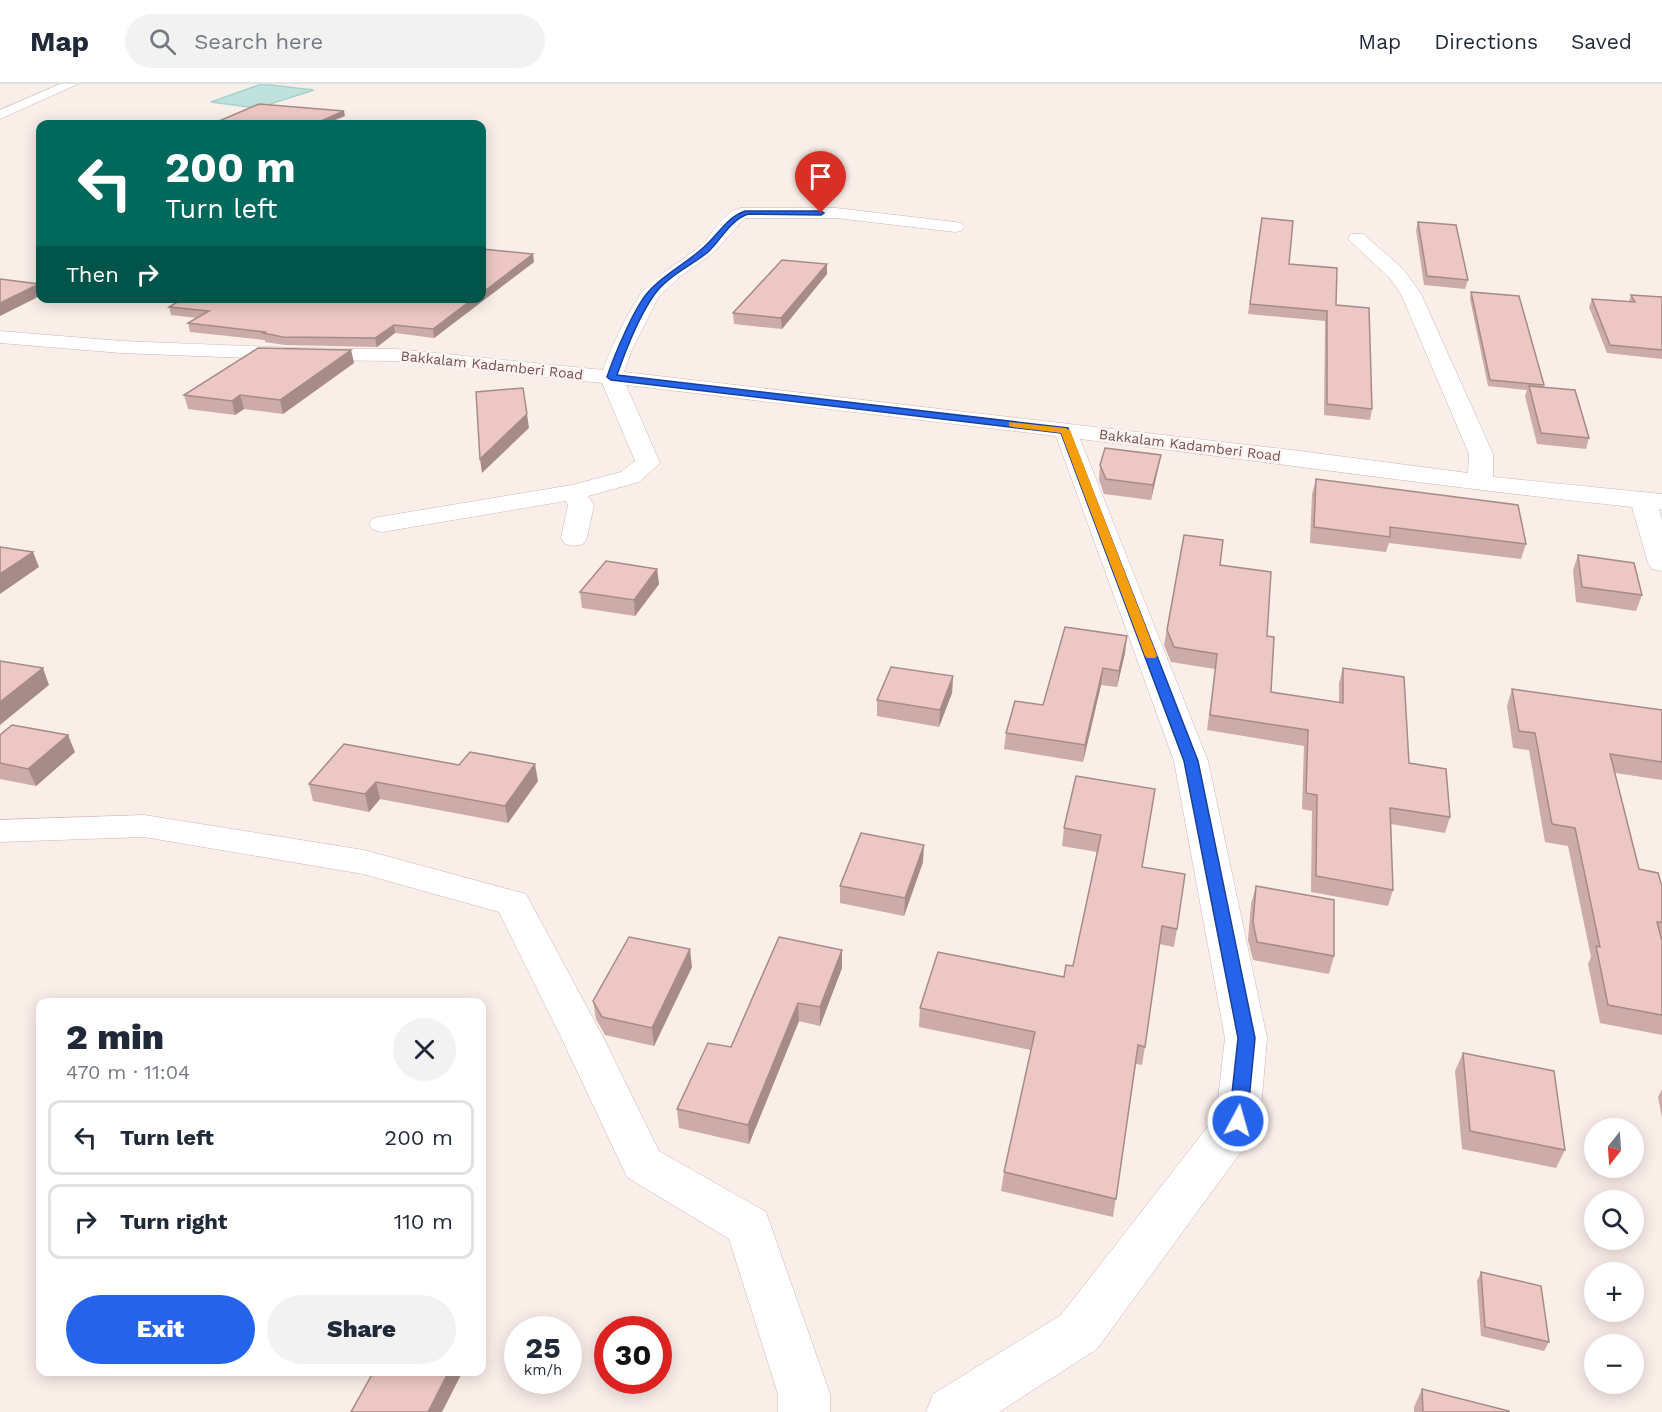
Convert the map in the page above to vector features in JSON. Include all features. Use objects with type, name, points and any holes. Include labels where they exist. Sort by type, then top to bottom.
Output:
[{"type":"street","points":[[0,115],[71,84]]},
{"type":"street","points":[[382,524],[573,492],[630,477],[648,463],[611,377],[620,352],[651,293],[674,272],[706,249],[741,213],[836,213],[954,227]]},
{"type":"street","points":[[1358,238],[1396,273],[1411,294],[1481,454],[1480,482]]},
{"type":"street","name":"Bakkalam Kadamberi Road","points":[[0,337],[133,348],[396,355],[611,377],[1652,501]]},
{"type":"street","points":[[952,1412],[1079,1332],[1238,1121],[1246,1038],[1191,761],[1065,430]]},
{"type":"street","points":[[573,492],[581,505],[574,538]]},
{"type":"street","points":[[1652,501],[1662,563]]},
{"type":"street","points":[[0,831],[144,826],[364,861],[513,903],[581,1035],[643,1164],[749,1226],[804,1395],[804,1412]]},
{"type":"water","points":[[262,84],[314,90],[267,105],[249,107],[211,102]]},
{"type":"building","points":[[259,104],[344,111],[323,120],[221,120]]},
{"type":"building","points":[[1262,218],[1293,221],[1289,264],[1337,268],[1336,305],[1369,308],[1372,409],[1327,404],[1327,311],[1250,304]]},
{"type":"building","points":[[1418,222],[1456,225],[1468,280],[1427,276]]},
{"type":"building","points":[[486,249],[533,254],[486,290]]},
{"type":"building","points":[[782,260],[827,264],[781,318],[733,313]]},
{"type":"building","points":[[0,279],[36,284],[36,285],[0,303]]},
{"type":"building","points":[[1471,292],[1519,296],[1544,385],[1490,380]]},
{"type":"building","points":[[1631,295],[1662,297],[1662,350],[1610,345],[1592,299],[1635,302]]},
{"type":"building","points":[[176,303],[467,303],[433,329],[394,325],[375,338],[283,337],[263,333],[265,332],[188,323],[209,311],[169,307]]},
{"type":"building","points":[[258,348],[351,350],[280,400],[240,395],[232,401],[184,395]]},
{"type":"building","points":[[1529,386],[1575,390],[1589,438],[1541,433]]},
{"type":"building","points":[[523,388],[527,414],[480,459],[476,392]]},
{"type":"building","points":[[1105,448],[1161,455],[1153,485],[1106,479],[1100,465]]},
{"type":"building","points":[[1316,479],[1518,505],[1526,544],[1390,527],[1390,537],[1314,527]]},
{"type":"building","points":[[1184,535],[1223,540],[1220,565],[1271,572],[1267,636],[1274,637],[1271,692],[1343,703],[1343,668],[1404,677],[1409,763],[1446,769],[1450,817],[1390,808],[1393,890],[1316,876],[1317,795],[1306,793],[1308,730],[1210,715],[1217,654],[1174,647],[1167,630]]},
{"type":"building","points":[[0,547],[33,552],[0,574]]},
{"type":"building","points":[[1578,555],[1634,563],[1642,595],[1582,587]]},
{"type":"building","points":[[606,561],[657,569],[634,600],[580,592]]},
{"type":"building","points":[[1065,627],[1127,636],[1119,671],[1103,668],[1085,745],[1006,733],[1015,701],[1043,705]]},
{"type":"building","points":[[0,661],[43,668],[0,702]]},
{"type":"building","points":[[891,667],[953,676],[940,710],[877,700]]},
{"type":"building","points":[[1512,689],[1662,710],[1662,762],[1610,754],[1639,869],[1658,873],[1662,886],[1662,922],[1657,922],[1662,941],[1662,1015],[1608,1005],[1596,946],[1600,947],[1575,828],[1552,824],[1535,733],[1519,731]]},
{"type":"building","points":[[12,725],[68,735],[28,769],[0,763],[0,735]]},
{"type":"building","points":[[344,744],[459,765],[470,752],[535,764],[505,806],[376,782],[365,794],[309,784]]},
{"type":"building","points":[[1076,776],[1155,789],[1142,867],[1185,874],[1177,929],[1162,926],[1145,1047],[1138,1045],[1116,1199],[1004,1172],[1035,1032],[920,1008],[938,952],[1064,977],[1066,965],[1073,966],[1101,835],[1064,828]]},
{"type":"building","points":[[861,833],[924,845],[905,898],[840,886]]},
{"type":"building","points":[[1256,886],[1334,900],[1334,956],[1257,942],[1253,922]]},
{"type":"building","points":[[629,937],[690,949],[652,1028],[602,1017],[593,1001]]},
{"type":"building","points":[[779,937],[842,950],[820,1007],[798,1003],[748,1125],[677,1109],[708,1043],[731,1047]]},
{"type":"building","points":[[1463,1053],[1554,1071],[1565,1150],[1470,1131]]},
{"type":"building","points":[[1481,1272],[1541,1286],[1549,1342],[1485,1327]]},
{"type":"building","points":[[371,1376],[446,1376],[428,1412],[351,1412]]},
{"type":"building","points":[[1422,1389],[1509,1411],[1509,1412],[1423,1412]]},
{"type":"slow traffic","points":[[1012,424],[1065,430],[1151,656]]},
{"type":"route","points":[[821,213],[747,212],[735,217],[698,257],[674,272],[651,293],[620,352],[611,377],[1065,430],[1191,761],[1246,1038],[1238,1121]]}]
